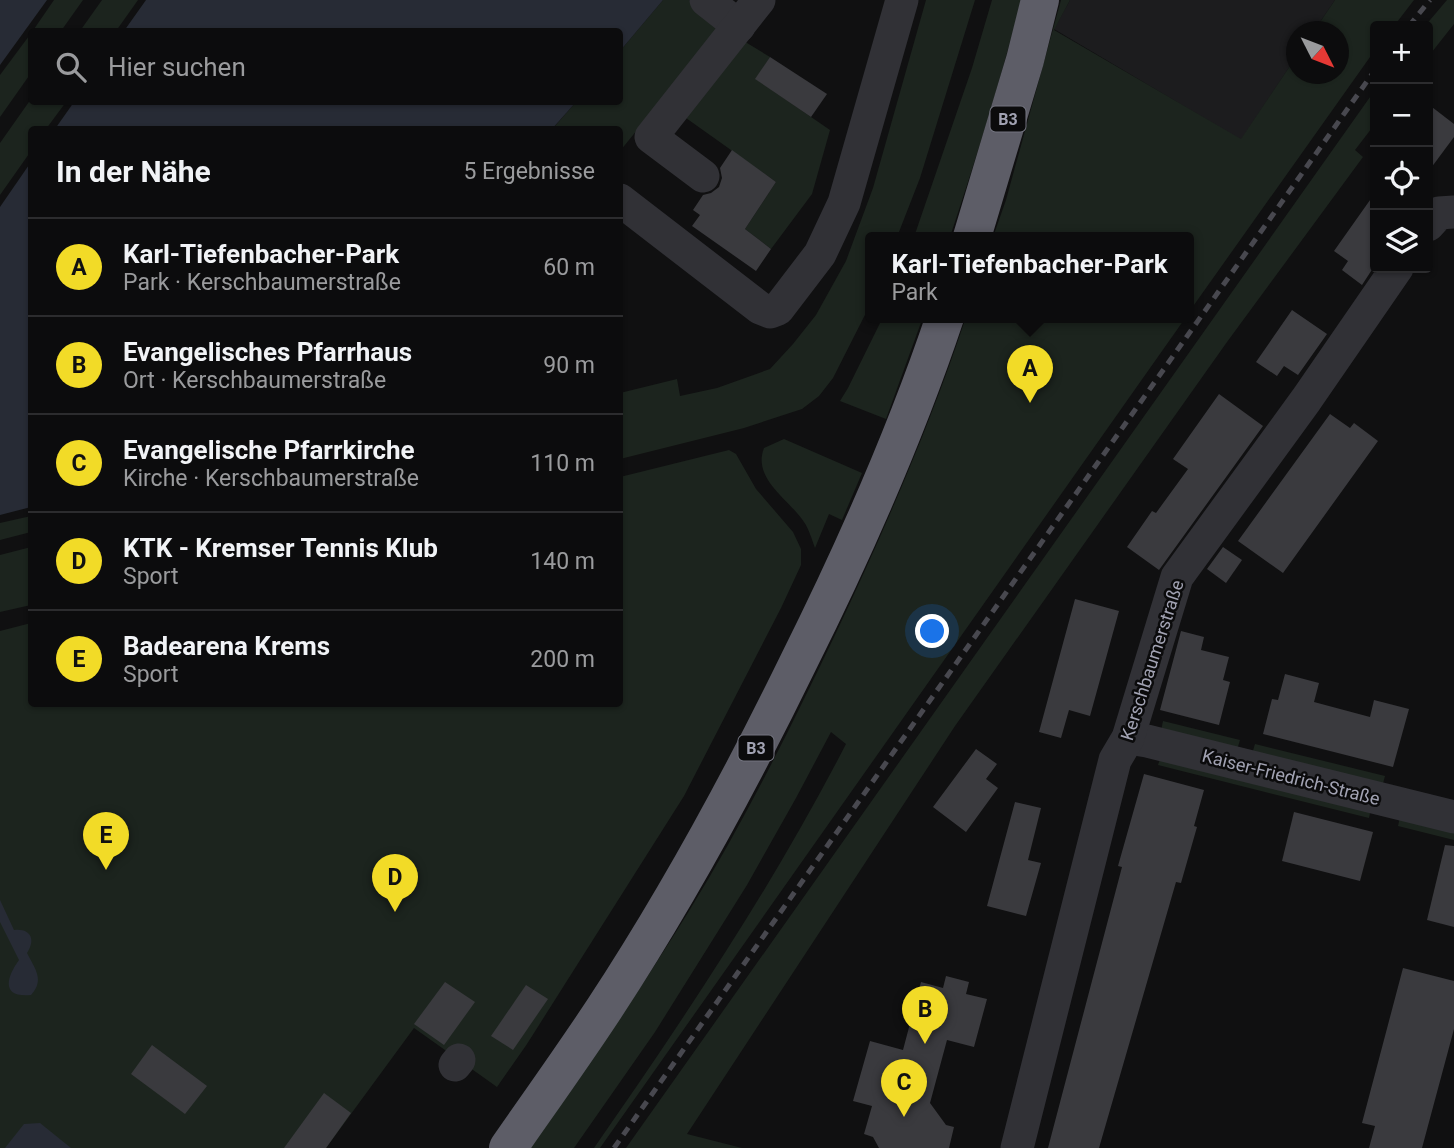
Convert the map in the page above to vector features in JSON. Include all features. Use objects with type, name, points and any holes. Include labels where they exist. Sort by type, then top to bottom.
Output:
[{"type":"highway","name":"B3","points":[[973,232],[1025,60],[1040,0]]},
{"type":"highway","name":"B3","points":[[508,1148],[604,1009],[673,898],[744,772],[846,566],[896,448],[943,323]]},
{"type":"street","points":[[706,0],[739,26]]},
{"type":"street","points":[[703,176],[651,137],[759,0]]},
{"type":"street","points":[[623,202],[760,308],[770,312],[778,309],[820,254],[844,203],[902,0]]},
{"type":"street","points":[[1433,220],[1439,213],[1454,212]]},
{"type":"street","name":"Kerschbaumerstraße","points":[[1017,1148],[1115,760],[1128,738],[1177,577],[1306,400],[1394,273]]},
{"type":"street","name":"Kaiser-Friedrich-Straße","points":[[1128,738],[1454,817]]},
{"type":"shaded area","points":[[0,0],[47,0],[0,65]]},
{"type":"shaded area","points":[[54,0],[83,0],[63,28],[35,28]]},
{"type":"shaded area","points":[[102,0],[138,0],[118,28],[82,28]]},
{"type":"shaded area","points":[[146,0],[663,0],[623,47],[623,28],[126,28]]},
{"type":"shaded area","points":[[663,0],[689,0],[720,28],[623,147],[623,126],[555,126],[573,105],[623,105],[623,47]]},
{"type":"shaded area","points":[[926,0],[975,0],[920,178],[899,232],[865,232],[865,315],[833,378],[819,396],[802,409],[744,428],[623,458],[623,392],[677,379],[680,396],[717,388],[770,369],[816,315],[846,261],[873,188]]},
{"type":"shaded area","points":[[992,0],[1021,0],[997,90],[952,232],[916,232],[972,68]]},
{"type":"shaded area","points":[[1061,0],[1070,0],[1054,30],[1241,139],[1286,72],[1286,84],[1349,84],[1349,21],[1321,21],[1335,0],[1414,0],[1398,21],[1370,21],[1370,57],[1194,305],[1194,232],[995,232]]},
{"type":"shaded area","points":[[1070,0],[1335,0],[1321,21],[1286,21],[1286,72],[1241,140],[1054,29]]},
{"type":"shaded area","points":[[1447,0],[1454,0],[1454,24],[1433,51],[1433,21],[1429,21]]},
{"type":"shaded area","points":[[28,37],[28,77],[0,117],[0,75]]},
{"type":"shaded area","points":[[742,40],[770,57],[756,79],[830,130],[812,194],[771,249],[745,229],[776,182],[686,118]]},
{"type":"shaded area","points":[[1370,97],[1370,130],[1355,150],[1363,157],[1227,342],[955,726],[687,1134],[742,1148],[626,1148]]},
{"type":"shaded area","points":[[28,103],[64,105],[48,126],[28,126],[28,155],[0,195],[0,143]]},
{"type":"shaded area","points":[[72,105],[573,105],[555,126],[57,126]]},
{"type":"shaded area","points":[[28,166],[28,508],[0,515],[0,207]]},
{"type":"shaded area","points":[[880,323],[921,323],[886,419],[840,401]]},
{"type":"shaded area","points":[[964,323],[1182,323],[600,1148],[594,1148],[727,950],[818,797],[846,744],[831,732],[747,885],[655,1032],[574,1148],[530,1148],[670,941],[729,844],[835,635],[937,398]]},
{"type":"shaded area","points":[[784,439],[862,473],[842,520],[829,514],[815,548],[804,522],[767,479],[763,469],[764,448]]},
{"type":"shaded area","points":[[729,450],[736,454],[756,489],[793,532],[801,549],[801,565],[684,796],[497,1087],[414,1028],[326,1148],[0,1148],[0,631],[28,624],[28,707],[623,707],[623,476]]},
{"type":"shaded area","points":[[28,517],[28,533],[0,540],[0,523]]},
{"type":"shaded area","points":[[28,548],[28,606],[0,612],[0,555]]},
{"type":"shaded area","points":[[1163,721],[1240,740],[1237,750],[1161,731]]},
{"type":"shaded area","points":[[1255,744],[1385,776],[1382,787],[1252,754]]},
{"type":"shaded area","points":[[1161,756],[1371,808],[1369,818],[1158,765]]},
{"type":"shaded area","points":[[1400,817],[1454,830],[1454,840],[1398,826]]},
{"type":"shaded area","points":[[0,900],[14,930],[28,933],[31,939],[27,953],[38,979],[31,995],[15,993],[9,985],[11,973],[19,960],[0,922]]},
{"type":"shaded area","points":[[40,1123],[71,1148],[5,1148],[24,1124]]},
{"type":"building","points":[[770,57],[827,94],[811,117],[755,79]]},
{"type":"building","points":[[1433,108],[1454,124],[1454,137],[1433,165]]},
{"type":"building","points":[[732,150],[776,182],[745,229],[771,249],[756,271],[692,226],[700,215],[693,210],[703,195],[719,187],[722,178],[720,168]]},
{"type":"building","points":[[1370,200],[1370,273],[1362,285],[1342,270],[1348,261],[1334,251]]},
{"type":"building","points":[[1292,310],[1327,334],[1298,375],[1284,366],[1277,376],[1256,362]]},
{"type":"building","points":[[1219,394],[1263,426],[1159,570],[1127,547],[1152,511],[1156,513],[1188,469],[1173,459]]},
{"type":"building","points":[[1330,414],[1350,428],[1354,423],[1378,441],[1283,573],[1238,541]]},
{"type":"building","points":[[1223,547],[1242,560],[1226,583],[1207,569]]},
{"type":"building","points":[[1075,599],[1119,611],[1090,716],[1069,710],[1061,738],[1039,732]]},
{"type":"building","points":[[1181,631],[1204,637],[1201,650],[1229,657],[1223,680],[1230,682],[1219,725],[1160,710]]},
{"type":"building","points":[[1285,674],[1319,683],[1314,702],[1370,717],[1374,700],[1409,709],[1393,767],[1263,734],[1272,699],[1278,700]]},
{"type":"building","points":[[976,749],[997,764],[986,779],[998,788],[966,832],[933,807]]},
{"type":"building","points":[[1144,774],[1204,790],[1194,826],[1197,827],[1181,883],[1176,882],[1099,1148],[1048,1148],[1122,867],[1118,866]]},
{"type":"building","points":[[1015,802],[1041,808],[1028,860],[1041,863],[1026,916],[987,906]]},
{"type":"building","points":[[1294,812],[1373,832],[1360,881],[1282,861]]},
{"type":"building","points":[[1445,845],[1454,846],[1454,927],[1427,920]]},
{"type":"building","points":[[1403,968],[1454,981],[1454,1029],[1422,1148],[1369,1148],[1375,1126],[1362,1123]]},
{"type":"building","points":[[946,976],[969,982],[966,994],[987,999],[974,1047],[947,1040],[930,1103],[946,1125],[954,1127],[949,1148],[879,1148],[873,1137],[864,1134],[872,1106],[853,1101],[870,1041],[903,1050],[921,982],[943,988]]},
{"type":"building","points":[[445,982],[475,1002],[444,1045],[414,1024]]},
{"type":"building","points":[[526,985],[548,999],[513,1050],[491,1036]]},
{"type":"building","points":[[152,1045],[207,1086],[185,1114],[131,1074]]},
{"type":"building","points":[[324,1093],[351,1113],[326,1148],[284,1148]]},
{"type":"railway","points":[[1413,21],[1430,0]]},
{"type":"railway","points":[[614,1148],[1370,77]]},
{"type":"place","name":"Karl-Tiefenbacher-Park","points":[[1030,403]]},
{"type":"place","name":"Badearena Krems","points":[[106,870]]},
{"type":"place","name":"KTK - Kremser Tennis Klub","points":[[395,912]]},
{"type":"place","name":"Evangelisches Pfarrhaus","points":[[925,1044]]},
{"type":"place","name":"Evangelische Pfarrkirche","points":[[904,1117]]}]
